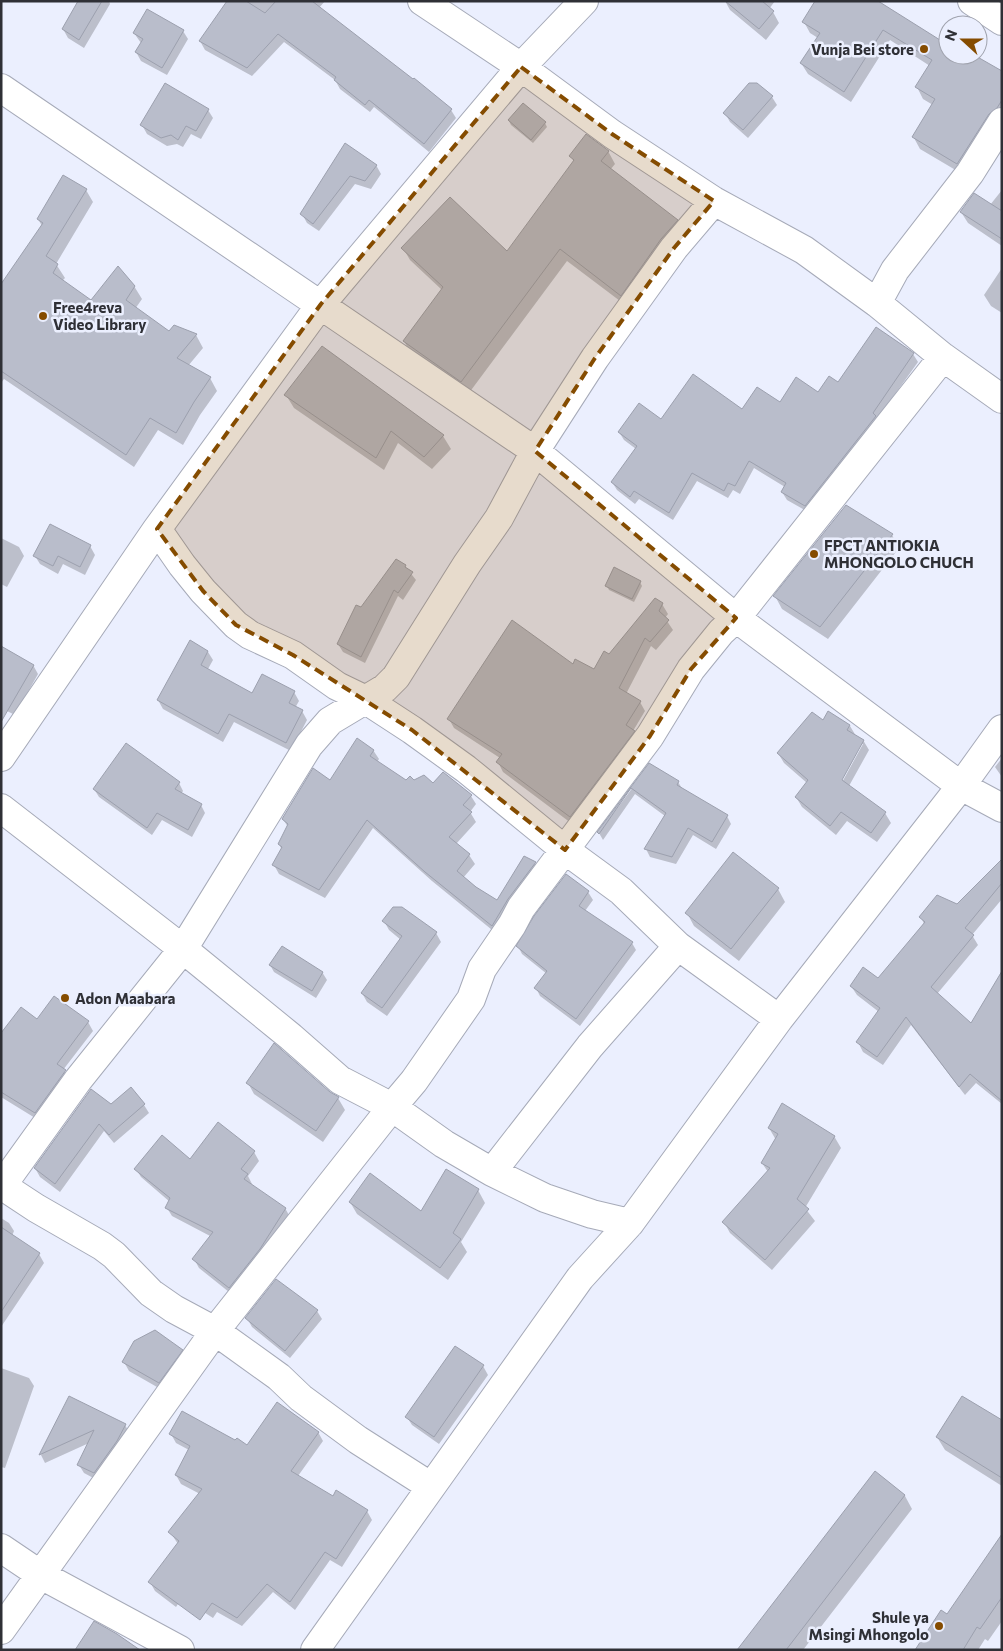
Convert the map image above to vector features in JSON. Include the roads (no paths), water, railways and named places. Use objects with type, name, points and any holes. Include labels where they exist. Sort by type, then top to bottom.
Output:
[{"type":"street","points":[[422,1],[520,67],[612,134],[714,200],[804,250],[877,303],[943,356],[1002,398]]},
{"type":"street","points":[[1,757],[158,530],[321,304],[520,67],[584,1]]},
{"type":"street","points":[[972,1],[1002,21]]},
{"type":"street","points":[[1,88],[535,451],[736,618],[961,786],[1002,808]]},
{"type":"street","points":[[877,303],[895,270],[970,173],[1002,122]]},
{"type":"street","points":[[430,1486],[358,1440],[301,1398],[280,1377],[215,1330],[174,1309],[151,1293],[114,1255],[102,1246],[2,1186],[78,1080],[182,948],[309,745],[330,720],[385,688],[396,677],[467,564],[499,518],[535,451],[595,358],[674,248],[714,200]]},
{"type":"street","points":[[1,1630],[215,1330],[392,1106],[414,1081],[471,999],[482,969],[499,941],[512,925],[521,908],[650,736],[691,669],[721,632],[736,618],[943,356]]},
{"type":"street","points":[[158,530],[203,592],[236,625],[250,635],[293,655],[337,686],[366,700],[466,769],[565,850],[621,891],[678,946],[779,1019]]},
{"type":"street","points":[[314,1650],[580,1278],[630,1223],[779,1019],[961,786],[1002,729]]},
{"type":"street","points":[[1,808],[182,948],[291,1037],[340,1080],[392,1106],[444,1144],[492,1172],[546,1198],[592,1214],[630,1223]]},
{"type":"street","points":[[492,1172],[590,1046],[678,946]]},
{"type":"street","points":[[1,1548],[40,1575],[180,1650]]},
{"type":"place","name":"Vunja Bei store","points":[[924,49]]},
{"type":"place","name":"Free4reva Video Library","points":[[43,316]]},
{"type":"place","name":"FPCT ANTIOKIA MHONGOLO CHUCH","points":[[814,554]]},
{"type":"place","name":"Adon Maabara","points":[[65,998]]},
{"type":"place","name":"Shule ya Msingi Mhongolo","points":[[939,1626]]}]
